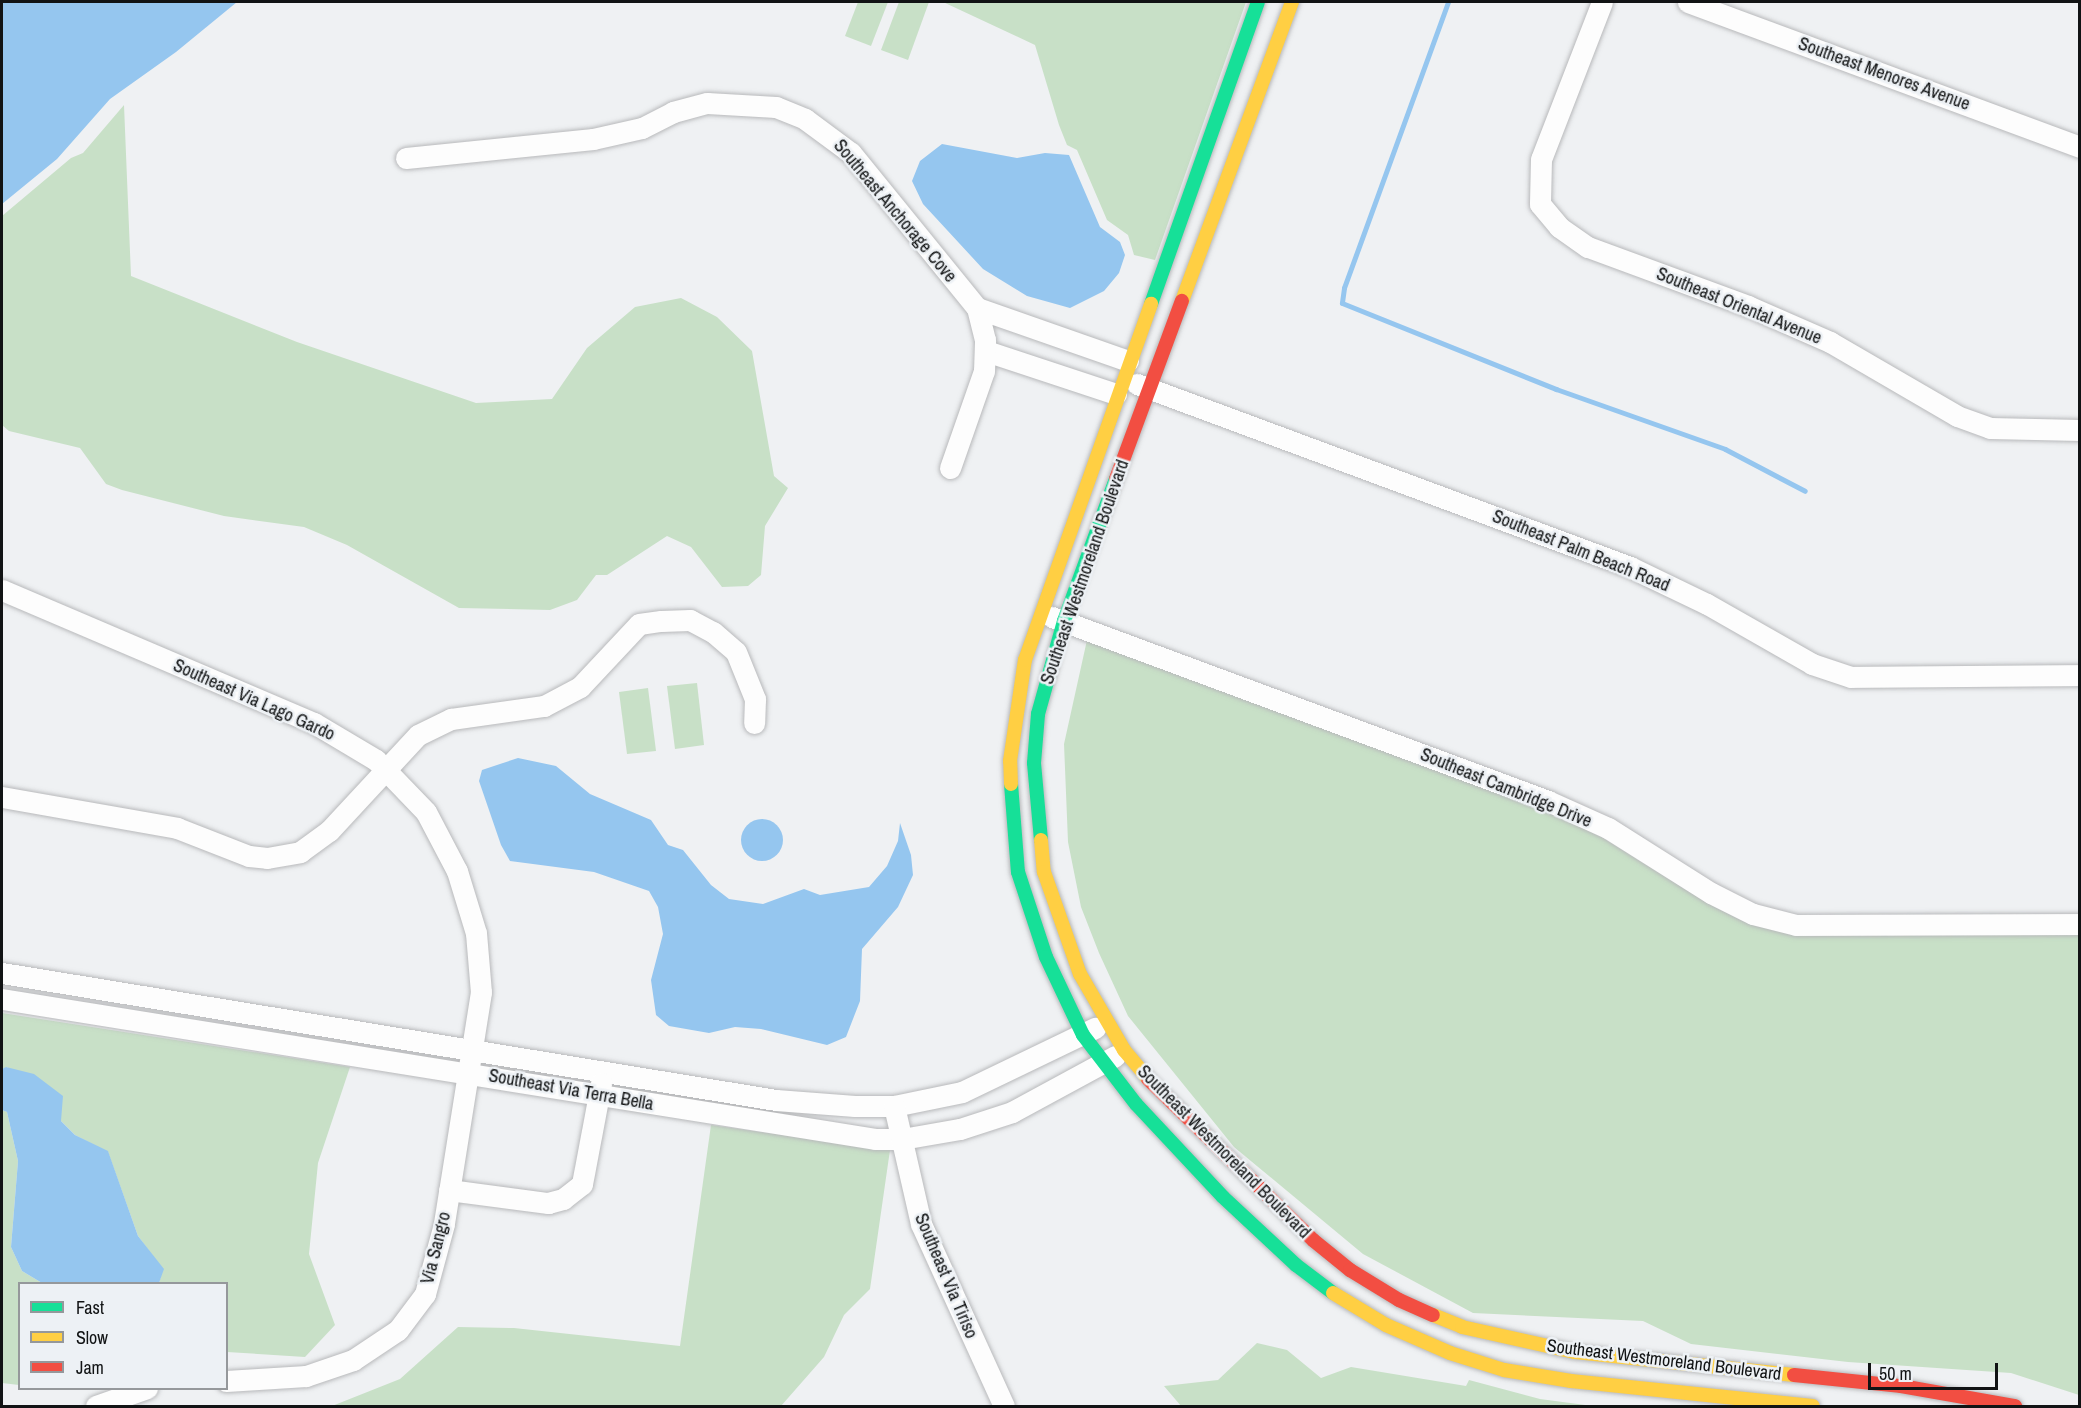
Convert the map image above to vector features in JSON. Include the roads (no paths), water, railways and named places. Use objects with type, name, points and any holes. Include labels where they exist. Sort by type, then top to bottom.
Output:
[{"type":"street","name":"Southeast Westmoreland Boulevard","points":[[1258,2],[1040,612],[1016,702],[1010,761],[1012,822],[1018,872],[1046,957],[1083,1035],[1103,1064],[1223,1197],[1296,1265],[1338,1296],[1386,1325],[1450,1353],[1504,1370],[1571,1381],[1813,1407]]},
{"type":"street","name":"Southeast Westmoreland Boulevard","points":[[1292,2],[1064,621],[1038,714],[1034,763],[1044,872],[1076,964],[1106,1022],[1124,1050],[1157,1090],[1313,1240],[1350,1270],[1399,1300],[1462,1328],[1575,1352],[1901,1386],[2015,1407]]},
{"type":"street","name":"Southeast Oriental Avenue","points":[[1602,2],[1541,159],[1540,204],[1559,227],[1588,247],[1748,306],[1830,342],[1957,417],[1990,428],[2079,430]]},
{"type":"street","name":"Southeast Menores Avenue","points":[[1688,2],[2079,147]]},
{"type":"street","name":"Southeast Anchorage Cove","points":[[406,158],[593,139],[642,128],[673,112],[707,103],[776,107],[805,119],[851,153],[977,308]]},
{"type":"street","points":[[977,308],[1122,378]]},
{"type":"street","points":[[950,468],[978,396],[986,351],[977,308]]},
{"type":"street","points":[[986,351],[1122,378]]},
{"type":"street","name":"Southeast Palm Beach Road","points":[[1122,378],[1630,567],[1707,604],[1812,664],[1851,677],[2079,675]]},
{"type":"street","name":"Southeast Via Lago Gardo","points":[[2,590],[314,723],[376,760],[426,812],[457,871],[476,933],[481,992],[472,1048]]},
{"type":"street","name":"Southeast Cambridge Drive","points":[[1040,612],[1548,801],[1608,828],[1711,893],[1753,914],[1796,925],[2079,924]]},
{"type":"street","points":[[2,797],[177,828],[249,856],[267,858],[300,852],[329,831],[417,735],[451,719],[544,706],[571,692],[639,624],[661,621],[690,620],[713,632],[736,652],[756,699],[754,723]]},
{"type":"street","name":"Southeast Via Terra Bella","points":[[2,973],[472,1048],[776,1100],[894,1106],[962,1092],[1106,1022]]},
{"type":"street","name":"Southeast Via Terra Bella","points":[[2,999],[467,1072],[599,1096],[864,1137],[902,1139],[960,1130],[1012,1112],[1103,1064],[1124,1050]]},
{"type":"street","name":"Via Sangro","points":[[228,1381],[306,1376],[352,1360],[399,1330],[425,1294],[449,1190],[472,1048]]},
{"type":"street","points":[[449,1190],[548,1203],[563,1199],[582,1184],[603,1070]]},
{"type":"street","name":"Southeast Via Tiriso","points":[[894,1106],[921,1224],[1004,1407]]},
{"type":"street","points":[[96,1407],[144,1390]]},
{"type":"water","points":[[2,2],[237,2],[176,52],[110,99],[57,159],[2,204]]},
{"type":"water","points":[[942,144],[1017,158],[1045,153],[1069,155],[1100,227],[1120,242],[1125,255],[1119,273],[1104,291],[1070,308],[1027,296],[983,269],[923,204],[912,181],[920,161]]},
{"type":"water","points":[[518,758],[556,766],[590,794],[651,820],[668,845],[683,850],[711,885],[729,899],[763,904],[804,889],[820,895],[869,887],[887,866],[898,841],[900,823],[911,855],[913,875],[898,907],[862,949],[860,1001],[846,1037],[827,1045],[761,1029],[735,1027],[709,1033],[669,1026],[656,1015],[651,980],[663,934],[658,907],[649,891],[594,872],[510,861],[501,845],[479,781],[482,770]]},
{"type":"water","points":[[762,819],[770,820],[777,825],[782,832],[782,848],[777,855],[770,860],[762,861],[754,860],[747,855],[742,848],[741,840],[742,832],[747,825],[754,820]]},
{"type":"water","points":[[6,1067],[34,1074],[63,1096],[61,1121],[75,1135],[108,1151],[138,1236],[164,1269],[159,1282],[40,1282],[22,1271],[11,1247],[18,1161],[7,1112],[2,1110],[2,1069]]},
{"type":"waterway","points":[[1448,2],[1344,288],[1342,303],[1556,389],[1725,449],[1805,491]]}]
